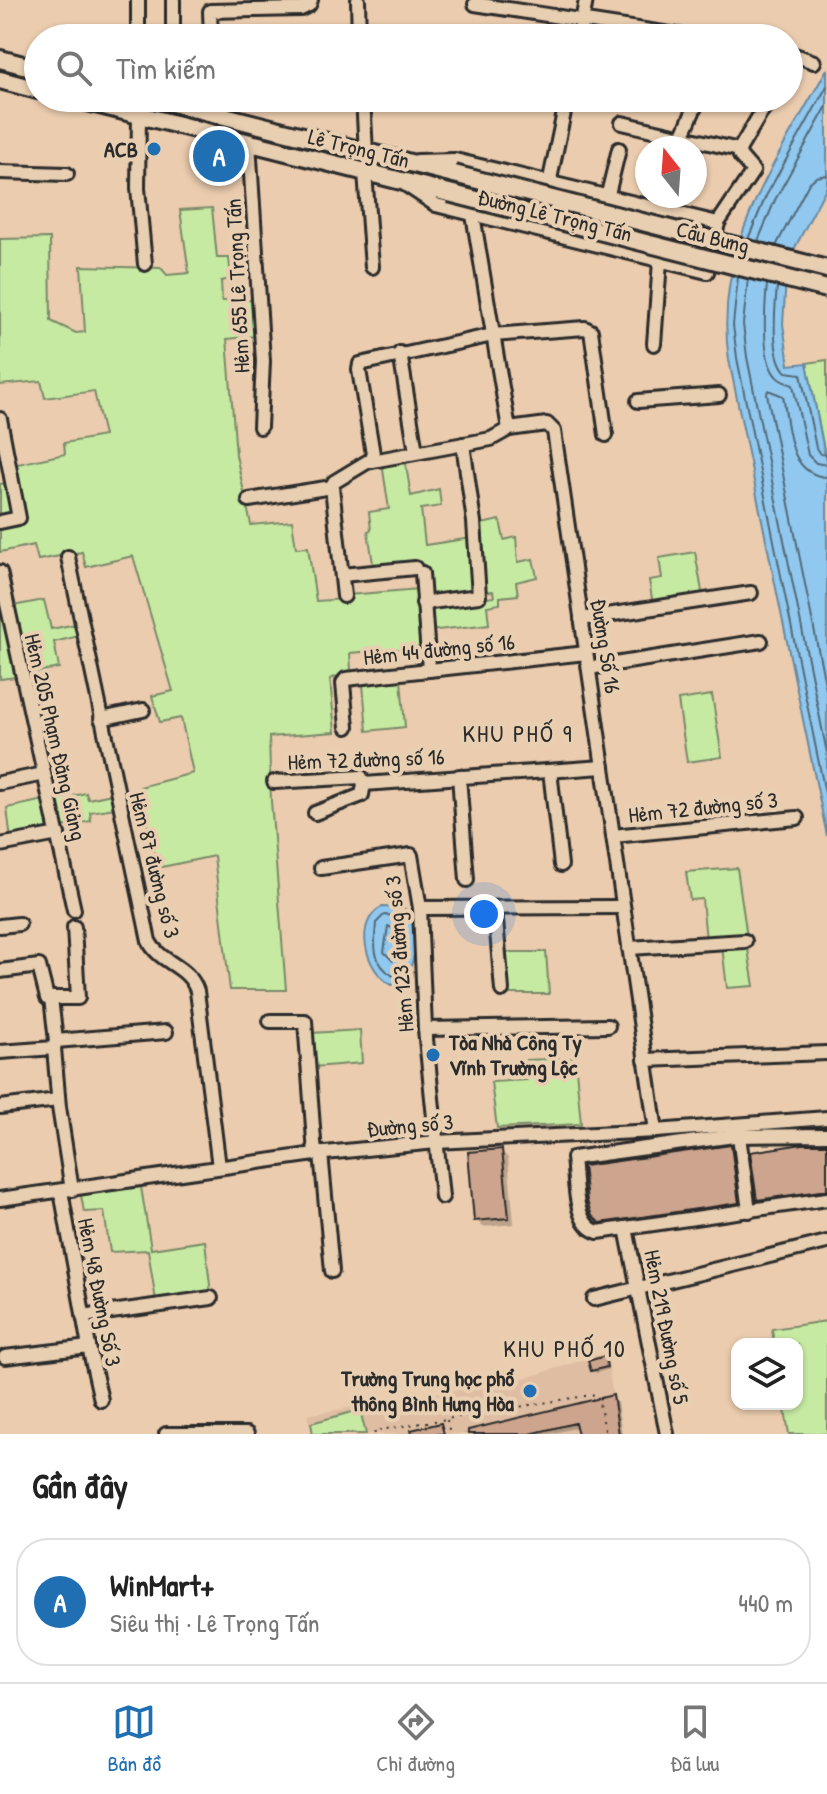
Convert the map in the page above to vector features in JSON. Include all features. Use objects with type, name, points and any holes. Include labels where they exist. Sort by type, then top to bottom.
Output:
[{"type":"main road","points":[[0,59],[24,65]]},
{"type":"main road","points":[[0,80],[24,86]]},
{"type":"main road","name":"Lê Trọng Tấn","points":[[127,112],[449,193]]},
{"type":"main road","name":"Lê Trọng Tấn","points":[[227,112],[249,122],[454,174]]},
{"type":"main road","points":[[249,122],[249,143]]},
{"type":"main road","name":"Cầu Bưng","points":[[454,174],[827,269]]},
{"type":"main road","name":"Cầu Bưng","points":[[449,193],[827,289]]},
{"type":"street","points":[[138,0],[138,24]]},
{"type":"street","points":[[173,0],[173,24]]},
{"type":"street","points":[[210,24],[210,11],[301,9],[311,0]]},
{"type":"street","points":[[358,0],[359,24]]},
{"type":"street","points":[[582,24],[586,0]]},
{"type":"street","points":[[475,4],[603,24]]},
{"type":"street","points":[[803,58],[814,62]]},
{"type":"street","points":[[364,112],[366,152]]},
{"type":"street","points":[[549,184],[564,112]]},
{"type":"street","points":[[682,136],[693,112]]},
{"type":"street","points":[[718,223],[753,171],[740,156],[739,150],[761,112]]},
{"type":"street","points":[[139,115],[138,188],[145,264]]},
{"type":"street","points":[[622,123],[678,136]]},
{"type":"street","name":"Hẻm 655 Lê Trọng Tấn","points":[[249,143],[263,361],[260,427]]},
{"type":"street","points":[[707,143],[739,150]]},
{"type":"street","points":[[607,198],[619,149]]},
{"type":"street","name":"Đường Lê Trọng Tấn","points":[[400,181],[436,205],[707,272],[718,223],[455,160],[405,161]]},
{"type":"street","points":[[0,172],[67,174]]},
{"type":"street","points":[[365,172],[372,267]]},
{"type":"street","points":[[344,596],[332,487],[334,482],[361,464],[374,460],[493,438],[509,429],[473,215]]},
{"type":"street","points":[[654,344],[660,261]]},
{"type":"street","points":[[374,460],[360,364],[493,335],[585,328],[591,331],[606,435]]},
{"type":"street","points":[[400,353],[416,452]]},
{"type":"street","points":[[638,401],[719,395]]},
{"type":"street","points":[[0,419],[19,518],[0,522]]},
{"type":"street","name":"Đường Số 16","points":[[509,429],[547,424],[554,431],[656,1131]]},
{"type":"street","points":[[423,603],[486,595],[463,444]]},
{"type":"street","points":[[249,500],[332,487]]},
{"type":"street","name":"Hẻm 87 đường số 3","points":[[68,557],[149,941],[157,954],[188,974],[197,991],[219,1167]]},
{"type":"street","points":[[342,575],[418,570],[429,670]]},
{"type":"street","name":"Hẻm 205 Phạm Đăng Giảng","points":[[0,572],[74,910]]},
{"type":"street","points":[[581,619],[751,593]]},
{"type":"street","points":[[589,668],[761,641]]},
{"type":"street","name":"Hẻm 44 đường số 16","points":[[347,727],[344,681],[586,653]]},
{"type":"street","points":[[101,719],[143,710]]},
{"type":"street","name":"Hẻm 72 đường số 16","points":[[274,782],[361,777],[364,784],[603,767]]},
{"type":"street","points":[[550,771],[561,865]]},
{"type":"street","points":[[0,783],[44,774]]},
{"type":"street","points":[[459,776],[467,880]]},
{"type":"street","points":[[315,813],[362,795],[364,784]]},
{"type":"street","name":"Hẻm 72 đường số 3","points":[[613,836],[797,818]]},
{"type":"street","points":[[0,845],[58,834]]},
{"type":"street","name":"Hẻm 123 đường số 3","points":[[321,868],[411,855],[420,908],[425,1029],[442,1197]]},
{"type":"street","points":[[420,908],[622,907]]},
{"type":"street","points":[[495,908],[502,990]]},
{"type":"street","points":[[0,926],[19,924]]},
{"type":"street","points":[[51,998],[78,998],[74,927]]},
{"type":"street","points":[[629,948],[745,941]]},
{"type":"street","name":"Hẻm 48 Đường Số 3","points":[[0,971],[39,966],[47,998],[51,998],[67,1190],[83,1316],[101,1400]]},
{"type":"street","points":[[270,1021],[305,1021],[332,1271]]},
{"type":"street","points":[[425,1029],[608,1026]]},
{"type":"street","points":[[0,1052],[166,1032]]},
{"type":"street","points":[[645,1060],[827,1053]]},
{"type":"street","points":[[0,1107],[58,1100]]},
{"type":"street","name":"Đường số 3","points":[[0,1199],[318,1154],[436,1142],[656,1131],[827,1118]]},
{"type":"street","points":[[827,1135],[739,1136],[573,1158],[581,1217],[585,1224],[598,1232],[827,1199]]},
{"type":"street","points":[[739,1136],[749,1211]]},
{"type":"street","name":"Hẻm 219 Đường số 5","points":[[626,1228],[667,1434]]},
{"type":"street","points":[[594,1299],[827,1242]]},
{"type":"street","points":[[83,1316],[211,1298]]},
{"type":"street","points":[[5,1357],[89,1347]]},
{"type":"street","points":[[166,1434],[247,1434]]},
{"type":"path","points":[[375,1434],[374,1431],[597,1394],[606,1434]]},
{"type":"path","points":[[447,1419],[450,1434]]},
{"type":"shaded area","name":"Trường Trung học phổ thông Bình Hưng Hòa","points":[[606,1353],[619,1434],[312,1434],[307,1415],[525,1378]]},
{"type":"green space","points":[[212,208],[217,258],[229,258],[231,279],[221,281],[222,301],[254,300],[257,336],[227,339],[236,455],[251,525],[292,521],[296,548],[308,547],[316,601],[419,589],[423,647],[350,653],[351,671],[330,679],[335,732],[269,737],[286,990],[230,990],[214,856],[157,868],[140,787],[193,773],[181,718],[160,722],[152,696],[173,691],[133,556],[86,567],[82,552],[38,560],[34,545],[0,552],[0,527],[23,521],[13,465],[65,454],[64,443],[104,436],[94,391],[45,398],[41,381],[0,385],[0,239],[50,238],[51,321],[76,333],[85,332],[81,266],[161,268],[167,275],[189,273],[180,210]]},
{"type":"green space","points":[[827,360],[827,465],[807,363]]},
{"type":"green space","points":[[405,459],[411,496],[439,489],[441,506],[421,509],[425,545],[472,538],[476,593],[426,600],[424,565],[374,570],[368,531],[371,530],[369,512],[389,509],[382,463]]},
{"type":"green space","points":[[8,483],[14,517],[0,519],[0,484]]},
{"type":"green space","points":[[500,520],[504,540],[516,537],[518,562],[533,559],[537,577],[516,582],[518,595],[500,597],[500,604],[487,606],[489,624],[429,631],[427,606],[494,597],[493,591],[482,592],[477,525]]},
{"type":"green space","points":[[695,552],[703,597],[653,605],[649,580],[662,578],[659,558]]},
{"type":"green space","points":[[0,599],[16,677],[0,679]]},
{"type":"green space","points":[[44,600],[51,629],[76,624],[79,636],[54,642],[59,668],[28,674],[13,606]]},
{"type":"green space","points":[[401,680],[405,727],[367,731],[363,684]]},
{"type":"green space","points":[[712,695],[722,757],[687,762],[678,700]]},
{"type":"green space","points":[[86,793],[88,799],[112,794],[115,808],[90,812],[91,821],[62,827],[56,800]]},
{"type":"green space","points":[[44,800],[50,831],[11,840],[7,808]]},
{"type":"green space","points":[[737,868],[747,937],[706,940],[702,899],[690,900],[686,872]]},
{"type":"green space","points":[[747,944],[754,986],[727,988],[722,946]]},
{"type":"green space","points":[[503,952],[546,952],[549,994],[506,994]]},
{"type":"green space","points":[[360,1030],[362,1063],[313,1067],[311,1033]]},
{"type":"green space","points":[[575,1058],[581,1124],[497,1128],[491,1082],[527,1080],[526,1060]]},
{"type":"green space","points":[[141,1187],[151,1249],[205,1241],[211,1294],[156,1301],[148,1250],[110,1252],[104,1211],[84,1212],[81,1195]]},
{"type":"green space","points":[[827,1321],[827,1434],[789,1434],[785,1410],[803,1410],[803,1338],[773,1338],[772,1329]]},
{"type":"green space","points":[[360,1410],[366,1434],[313,1434],[311,1423]]},
{"type":"water","points":[[827,69],[827,186],[787,263],[783,324],[789,365],[807,363],[827,466],[827,836],[729,360],[726,319],[730,280],[752,207]]},
{"type":"water","points":[[382,907],[404,908],[410,915],[415,936],[413,961],[408,972],[392,985],[375,969],[366,946],[368,923]]},
{"type":"building","points":[[803,1144],[827,1144],[827,1190],[757,1200],[750,1152]]},
{"type":"building","points":[[731,1145],[739,1203],[600,1223],[592,1216],[583,1166]]},
{"type":"building","points":[[502,1149],[509,1218],[474,1221],[468,1152]]},
{"type":"building","points":[[605,1356],[607,1367],[591,1371],[588,1361]]},
{"type":"building","points":[[613,1395],[619,1434],[578,1434],[575,1423],[530,1434],[468,1434],[468,1430]]},
{"type":"building","points":[[441,1423],[444,1434],[412,1434],[411,1430]]},
{"type":"place","name":"ACB","points":[[154,149]]},
{"type":"place","name":"WinMart+","points":[[219,156]]},
{"type":"place","name":"Tòa Nhà Công Ty Vĩnh Trường Lộc","points":[[433,1055]]},
{"type":"place","name":"Trường Trung học phổ thông Bình Hưng Hòa","points":[[530,1391]]},
{"type":"district","name":"KHU PHỐ 9","points":[[518,733]]},
{"type":"district","name":"KHU PHỐ 10","points":[[565,1348]]}]
